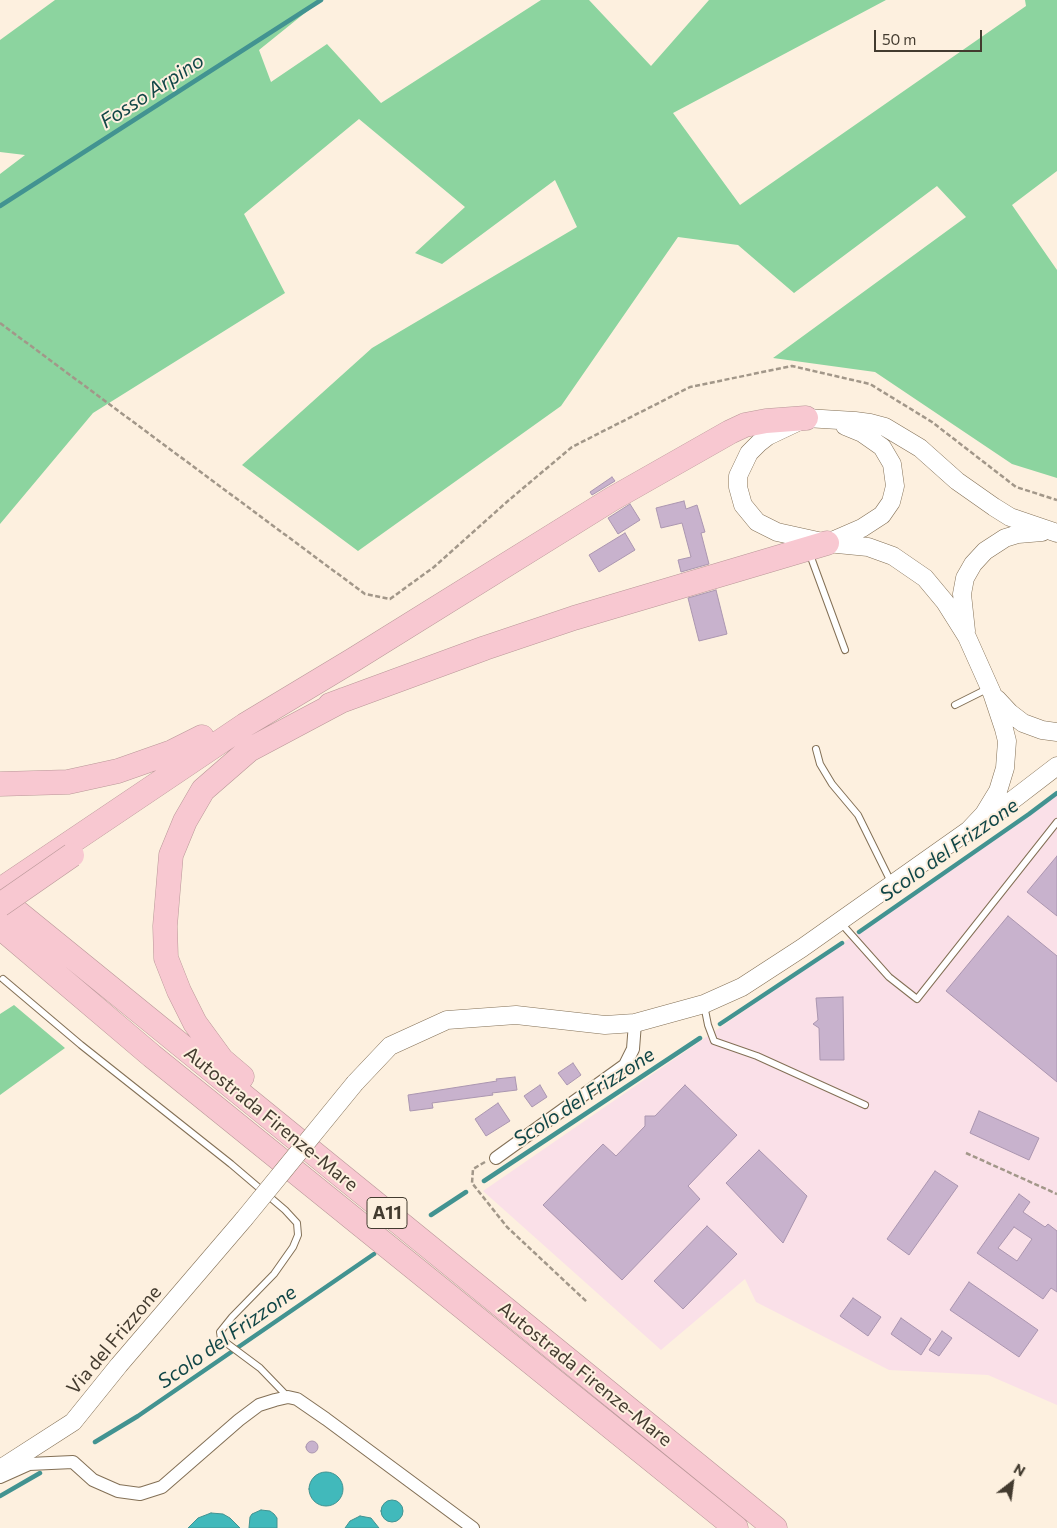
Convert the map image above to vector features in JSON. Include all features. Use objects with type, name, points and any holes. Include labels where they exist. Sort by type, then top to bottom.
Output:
[{"type":"highway","points":[[0,905],[68,850],[244,724],[353,660],[612,499],[730,432],[756,422],[812,418]]},
{"type":"highway","points":[[0,890],[265,732],[343,700],[574,618],[817,546]]},
{"type":"highway","points":[[0,784],[68,782],[118,771],[172,752],[353,660]]},
{"type":"highway","points":[[343,700],[249,750],[203,790],[185,821],[171,856],[165,926],[166,958],[179,991],[195,1023],[222,1060],[385,1194],[568,1360]]},
{"type":"highway","name":"Autostrada Firenze-Mare","points":[[0,898],[775,1528]]},
{"type":"highway","name":"Autostrada Firenze-Mare","points":[[0,927],[152,1056],[736,1528]]},
{"type":"highway","points":[[0,946],[152,1056]]},
{"type":"street","points":[[969,830],[990,805],[998,791],[1005,768],[1007,741],[991,690],[966,637],[935,589],[905,562],[868,546],[817,546],[777,532],[757,522],[743,504],[738,487],[738,476],[749,453],[759,443],[773,434],[812,418],[855,421],[885,428],[920,448],[957,481],[1010,517],[1055,533]]},
{"type":"street","points":[[812,418],[854,429],[873,440],[888,455],[895,475],[895,486],[891,502],[882,515],[862,528],[817,546]]},
{"type":"street","points":[[966,637],[962,606],[963,585],[968,571],[978,558],[991,546],[1005,538],[1029,532],[1055,533]]},
{"type":"street","points":[[991,690],[1010,713],[1023,723],[1042,730],[1057,732]]},
{"type":"street","points":[[969,830],[997,812],[1057,766]]},
{"type":"street","name":"Via del Frizzone","points":[[0,1469],[73,1422],[119,1365],[244,1219],[355,1083],[390,1046],[447,1020],[516,1015],[605,1024],[635,1023],[704,1004],[742,987],[802,948],[969,830]]},
{"type":"street","points":[[496,1158],[625,1066],[633,1049],[635,1023]]},
{"type":"street","points":[[0,1477],[29,1464],[73,1462],[93,1480],[118,1492],[140,1494],[162,1487],[238,1420],[260,1405],[288,1398],[296,1399],[326,1419],[473,1528]]},
{"type":"lane","points":[[817,546],[844,650]]},
{"type":"lane","points":[[954,705],[991,690]]},
{"type":"lane","points":[[816,749],[820,764],[828,777],[858,815],[892,884]]},
{"type":"lane","points":[[839,921],[889,977],[917,999],[1057,822]]},
{"type":"lane","points":[[3,979],[81,1045],[231,1164],[285,1210],[297,1223],[298,1235],[293,1247],[274,1274],[220,1332],[221,1339],[260,1368],[288,1398]]},
{"type":"lane","points":[[704,1004],[708,1025],[714,1041],[758,1056],[865,1105]]},
{"type":"path","points":[[0,323],[365,594],[390,600],[434,567],[572,447],[690,387],[792,366],[870,384],[932,422],[1016,487],[1057,500]]},
{"type":"path","points":[[966,1153],[1057,1194]]},
{"type":"path","points":[[496,1158],[474,1169],[472,1183],[508,1226],[587,1302]]},
{"type":"shaded area","points":[[1057,795],[1057,1405],[988,1375],[889,1370],[756,1302],[745,1279],[661,1350],[483,1191]]},
{"type":"green space","points":[[55,0],[321,0],[259,50],[271,82],[327,44],[381,103],[541,0],[589,0],[651,66],[709,0],[886,0],[673,113],[740,205],[1026,6],[1025,0],[1057,0],[1057,171],[1012,205],[1057,270],[1057,478],[1012,464],[875,372],[773,358],[966,217],[937,186],[794,293],[738,245],[678,237],[561,406],[358,551],[242,465],[372,348],[577,227],[555,180],[442,264],[415,253],[465,207],[359,119],[244,214],[285,293],[93,413],[0,524],[0,174],[25,155],[0,152],[0,40]]},
{"type":"green space","points":[[14,1005],[65,1048],[0,1095],[0,1014]]},
{"type":"water","points":[[326,1472],[333,1473],[338,1477],[342,1482],[342,1496],[338,1501],[333,1505],[326,1506],[319,1505],[314,1501],[310,1496],[309,1489],[310,1482],[314,1477],[319,1473]]},
{"type":"water","points":[[388,1500],[396,1500],[403,1507],[403,1515],[396,1522],[388,1522],[381,1515],[381,1507]]},
{"type":"water","points":[[261,1510],[270,1511],[274,1514],[277,1518],[277,1528],[249,1528],[252,1514]]},
{"type":"water","points":[[211,1513],[223,1514],[240,1528],[188,1528],[198,1518]]},
{"type":"water","points":[[360,1516],[371,1518],[379,1528],[345,1528],[350,1521]]},
{"type":"building","points":[[612,477],[615,481],[592,495],[590,492]]},
{"type":"building","points":[[684,501],[686,509],[697,505],[705,532],[701,533],[709,564],[681,572],[678,560],[691,557],[682,523],[661,528],[656,508]]},
{"type":"building","points":[[630,504],[640,520],[618,534],[608,518]]},
{"type":"building","points":[[625,533],[635,550],[599,572],[589,555]]},
{"type":"building","points":[[716,590],[727,634],[699,641],[688,598]]},
{"type":"building","points":[[1057,856],[1057,916],[1027,892]]},
{"type":"building","points":[[1008,916],[1057,956],[1057,1082],[946,991]]},
{"type":"building","points":[[843,997],[844,1060],[820,1060],[819,1028],[813,1024],[818,1020],[816,998]]},
{"type":"building","points":[[573,1063],[581,1075],[567,1085],[558,1073]]},
{"type":"building","points":[[515,1077],[517,1090],[432,1103],[433,1108],[410,1111],[408,1095]]},
{"type":"building","points":[[540,1085],[547,1097],[532,1107],[524,1096]]},
{"type":"building","points":[[685,1085],[737,1135],[688,1186],[700,1199],[622,1280],[543,1205],[603,1144],[616,1156],[645,1126],[645,1116],[655,1116]]},
{"type":"building","points":[[498,1103],[510,1121],[486,1136],[475,1119]]},
{"type":"building","points":[[979,1111],[1039,1138],[1029,1160],[970,1133]]},
{"type":"building","points":[[759,1150],[807,1196],[783,1243],[726,1183]]},
{"type":"building","points":[[935,1171],[958,1186],[909,1255],[887,1239]]},
{"type":"building","points":[[1019,1194],[1030,1202],[1023,1212],[1045,1227],[1048,1224],[1057,1231],[1057,1292],[1051,1288],[1043,1299],[977,1253]],"holes":[[[1014,1227],[1032,1239],[1017,1261],[998,1248]]]},
{"type":"building","points":[[707,1226],[737,1254],[683,1309],[654,1281]]},
{"type":"building","points":[[969,1282],[1038,1330],[1019,1357],[950,1310]]},
{"type":"building","points":[[853,1298],[881,1317],[868,1336],[840,1316]]},
{"type":"building","points":[[901,1318],[931,1339],[921,1355],[891,1334]]},
{"type":"building","points":[[942,1331],[952,1338],[939,1356],[929,1350]]},
{"type":"building","points":[[312,1441],[318,1447],[312,1453],[306,1447]]},
{"type":"waterway","name":"Fosso Arpino","points":[[0,206],[321,0]]},
{"type":"waterway","name":"Scolo del Frizzone","points":[[859,932],[1057,793]]},
{"type":"waterway","name":"Scolo del Frizzone","points":[[720,1024],[842,943]]},
{"type":"waterway","name":"Scolo del Frizzone","points":[[484,1181],[700,1038]]},
{"type":"waterway","points":[[431,1215],[466,1192]]},
{"type":"waterway","name":"Scolo del Frizzone","points":[[95,1442],[138,1416],[374,1254]]},
{"type":"waterway","name":"Scolo del Frizzone","points":[[0,1496],[40,1473]]}]
